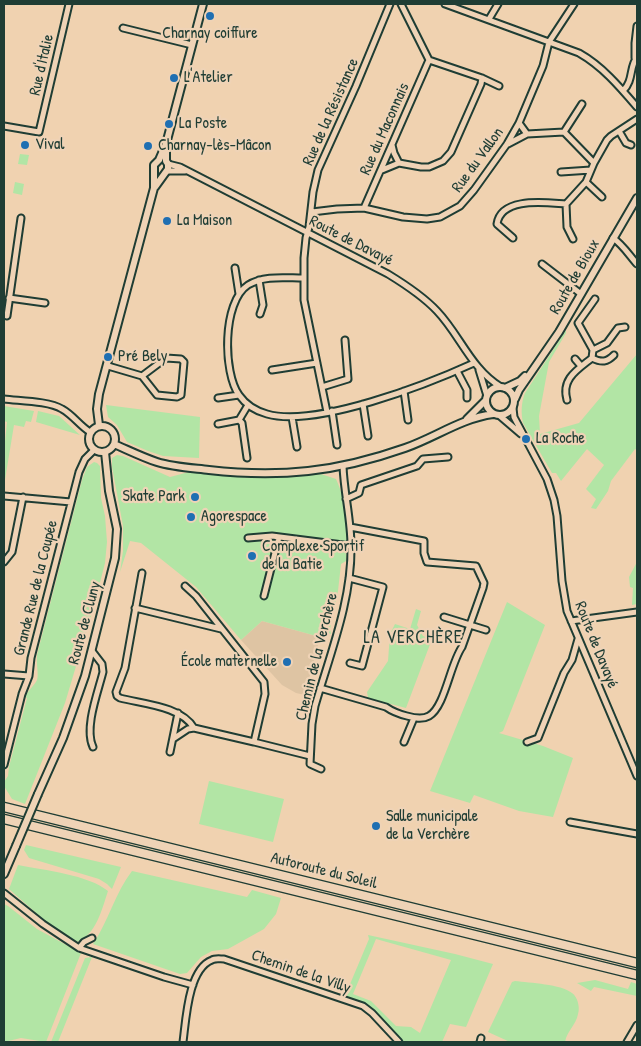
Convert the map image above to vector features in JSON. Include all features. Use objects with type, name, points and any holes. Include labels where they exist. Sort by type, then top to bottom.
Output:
[{"type":"highway","name":"Autoroute du Soleil","points":[[4,807],[637,963]]},
{"type":"highway","name":"Autoroute du Soleil","points":[[4,819],[637,975]]},
{"type":"main road","points":[[154,188],[165,166],[166,144],[202,4]]},
{"type":"main road","points":[[100,425],[98,402],[154,188],[154,165],[165,166]]},
{"type":"main road","points":[[155,171],[157,173],[165,166]]},
{"type":"main road","name":"Route de Bioux","points":[[515,399],[533,368],[582,294],[637,198]]},
{"type":"main road","name":"Route de Bioux","points":[[503,387],[520,381],[533,368]]},
{"type":"main road","points":[[114,444],[158,462],[226,472],[283,474],[322,470],[384,456],[481,416],[510,412],[515,399],[503,387],[491,390],[477,410],[462,423]]},
{"type":"main road","points":[[486,398],[488,410],[496,415]]},
{"type":"main road","points":[[100,425],[108,426],[114,434],[114,444],[105,452],[94,450],[88,440],[90,432],[100,425]]},
{"type":"main road","name":"Route de Cluny","points":[[4,874],[63,738],[85,676],[112,576],[116,558],[117,529],[109,491],[105,452]]},
{"type":"street","name":"Rue d'Italie","points":[[4,126],[39,132],[69,4]]},
{"type":"street","name":"Rue de la Résistance","points":[[337,445],[322,387],[304,300],[303,278],[307,233],[318,170],[390,4]]},
{"type":"street","points":[[401,4],[429,60],[482,78],[499,86]]},
{"type":"street","points":[[445,4],[452,5],[587,57],[607,73],[637,107]]},
{"type":"street","points":[[489,19],[498,4]]},
{"type":"street","name":"Rue du Vallon","points":[[312,212],[337,208],[364,208],[417,220],[434,218],[452,212],[460,206],[471,194],[520,123],[543,66],[549,42],[574,4]]},
{"type":"street","points":[[623,91],[629,84],[636,57],[637,26]]},
{"type":"street","points":[[123,28],[192,45]]},
{"type":"street","name":"Rue du Maconnais","points":[[364,208],[429,60]]},
{"type":"street","points":[[381,170],[399,163],[429,167],[443,161],[448,156],[482,78]]},
{"type":"street","points":[[564,132],[582,104]]},
{"type":"street","points":[[574,239],[567,227],[566,204],[586,182],[594,163],[608,140],[637,119]]},
{"type":"street","points":[[520,123],[528,134]]},
{"type":"street","points":[[619,131],[626,143],[631,145]]},
{"type":"street","points":[[507,144],[528,134],[564,132],[594,163]]},
{"type":"street","points":[[392,145],[399,163]]},
{"type":"street","name":"Route de Davayé","points":[[165,166],[186,171],[408,286],[437,311],[489,380],[503,387]]},
{"type":"street","points":[[561,172],[591,170]]},
{"type":"street","points":[[586,182],[602,197]]},
{"type":"street","points":[[513,238],[498,224],[498,220],[507,210],[514,206],[531,202],[566,204]]},
{"type":"street","points":[[7,316],[21,218]]},
{"type":"street","points":[[613,238],[637,264]]},
{"type":"street","points":[[542,264],[582,294]]},
{"type":"street","points":[[235,268],[239,294]]},
{"type":"street","points":[[303,278],[260,280],[247,286],[239,294],[232,310],[229,325],[229,369],[239,395],[248,405],[265,414],[292,417],[329,412],[404,391],[476,365]]},
{"type":"street","points":[[260,280],[263,305],[260,314]]},
{"type":"street","points":[[10,298],[45,303]]},
{"type":"street","points":[[578,323],[595,300]]},
{"type":"street","points":[[567,400],[565,392],[568,379],[592,358],[593,350],[578,323],[569,314]]},
{"type":"street","points":[[593,350],[607,343],[618,328],[625,328]]},
{"type":"street","points":[[322,387],[348,378],[345,340]]},
{"type":"street","points":[[592,358],[602,362],[608,361],[614,355]]},
{"type":"street","points":[[108,366],[142,376],[157,394],[177,397],[181,395],[184,362],[182,359],[166,358],[142,376]]},
{"type":"street","points":[[575,359],[581,366]]},
{"type":"street","points":[[272,370],[317,363]]},
{"type":"street","name":"Route de Davayé","points":[[476,365],[486,398]]},
{"type":"street","points":[[457,371],[468,390],[467,398]]},
{"type":"street","points":[[404,391],[408,420]]},
{"type":"street","points":[[218,398],[239,395]]},
{"type":"street","points":[[4,399],[55,406],[64,410],[90,432]]},
{"type":"street","points":[[363,404],[368,436]]},
{"type":"street","points":[[218,424],[239,420],[248,405]]},
{"type":"street","points":[[513,408],[514,417],[522,435]]},
{"type":"street","points":[[496,415],[522,435]]},
{"type":"street","points":[[292,417],[297,447]]},
{"type":"street","points":[[239,420],[242,423],[247,458]]},
{"type":"street","name":"Route de Davayé","points":[[522,435],[547,479],[554,500],[565,600],[571,621],[637,776]]},
{"type":"street","name":"Grande Rue de la Coupée","points":[[4,765],[22,694],[29,676],[31,658],[71,502],[83,462],[94,450]]},
{"type":"street","points":[[346,499],[359,493],[362,485],[416,466],[423,459],[448,457]]},
{"type":"street","name":"Chemin de la Verchère","points":[[321,769],[310,764],[312,724],[320,688],[346,596],[349,578],[350,527],[342,466]]},
{"type":"street","points":[[4,496],[71,502]]},
{"type":"street","points":[[4,562],[12,552],[23,497]]},
{"type":"street","points":[[320,688],[386,707],[393,712],[414,718],[430,716],[436,709],[470,626],[484,583],[476,566],[427,562],[424,553],[424,541],[350,527]]},
{"type":"street","points":[[248,538],[279,537],[351,546]]},
{"type":"street","points":[[264,596],[279,537]]},
{"type":"street","points":[[142,572],[125,668],[116,696],[178,713],[191,723],[194,728]]},
{"type":"street","points":[[349,578],[383,587],[362,666],[350,662]]},
{"type":"street","points":[[185,586],[196,596],[264,682],[266,688],[254,742]]},
{"type":"street","points":[[135,608],[222,629]]},
{"type":"street","points":[[571,621],[637,612]]},
{"type":"street","points":[[444,617],[486,630]]},
{"type":"street","points":[[527,742],[538,738],[564,672],[572,660],[578,639]]},
{"type":"street","points":[[92,651],[102,664],[103,672],[90,730],[90,741],[93,748]]},
{"type":"street","points":[[4,674],[29,676]]},
{"type":"street","points":[[170,752],[178,713]]},
{"type":"street","points":[[404,742],[414,718]]},
{"type":"street","points":[[172,739],[188,729],[194,728],[310,756]]},
{"type":"street","points":[[570,822],[637,834]]},
{"type":"street","points":[[4,893],[43,924],[79,948],[192,985],[183,1042]]},
{"type":"street","points":[[79,948],[84,942],[92,938]]},
{"type":"street","name":"Chemin de la Villy","points":[[192,985],[199,971],[206,964],[213,959],[224,959],[363,1006],[399,1042]]},
{"type":"street","points":[[627,1042],[637,1025]]},
{"type":"shaded area","name":"École maternelle","points":[[262,621],[320,637],[305,695],[296,693],[282,685],[241,640]]},
{"type":"green space","points":[[20,154],[29,155],[27,165],[18,164]]},
{"type":"green space","points":[[15,182],[24,184],[22,195],[13,193]]},
{"type":"green space","points":[[566,330],[549,362],[539,416],[540,434],[579,423],[637,354],[637,450],[635,449],[611,481],[608,491],[596,509],[591,508],[596,499],[586,489],[604,465],[587,449],[561,481],[556,473],[552,473],[522,419],[522,404],[525,393]]},
{"type":"green space","points":[[106,405],[200,417],[199,458],[163,456],[127,442],[117,425],[108,417]]},
{"type":"green space","points":[[4,406],[34,411],[31,422],[26,421],[24,427],[14,425],[4,486],[4,451],[7,422],[4,421]]},
{"type":"green space","points":[[38,411],[59,416],[80,435],[36,422]]},
{"type":"green space","name":"Complexe Sportif de la Batie","points":[[117,455],[170,477],[189,472],[252,478],[321,474],[336,479],[345,508],[347,551],[346,561],[341,564],[338,591],[330,629],[331,634],[322,631],[320,637],[262,621],[241,640],[196,587],[141,543],[130,541],[120,572],[123,551],[123,526],[112,467],[112,458]]},
{"type":"green space","points":[[94,462],[100,466],[101,498],[105,516],[107,542],[105,563],[65,703],[25,804],[12,799],[4,786],[4,782],[8,776],[27,698],[25,697],[37,680],[37,655],[82,480],[87,467]]},
{"type":"green space","points":[[637,562],[637,604],[632,605],[633,588],[630,587],[629,577]]},
{"type":"green space","points":[[507,602],[545,625],[503,731],[499,733],[543,746],[573,758],[553,817],[519,811],[474,795],[470,803],[430,791]]},
{"type":"green space","points":[[416,609],[421,611],[417,625],[423,636],[432,639],[406,708],[368,698],[367,692],[388,661],[390,634],[395,624],[410,629]]},
{"type":"green space","points":[[209,781],[284,799],[273,842],[199,824]]},
{"type":"green space","points":[[26,845],[121,867],[112,889],[99,879],[29,858],[24,850]]},
{"type":"green space","points":[[18,865],[78,877],[100,885],[108,891],[101,913],[89,934],[76,942],[44,920],[9,889]]},
{"type":"green space","points":[[132,871],[247,897],[252,890],[281,898],[276,914],[264,929],[228,949],[212,951],[201,957],[187,973],[180,974],[93,944],[121,888]]},
{"type":"green space","points":[[4,904],[37,929],[81,953],[46,1042],[21,1038],[4,1042]]},
{"type":"green space","points":[[368,935],[493,964],[466,1027],[450,1024],[442,1042],[403,1042],[373,1010],[357,1000],[345,996],[369,939]],"holes":[[[376,939],[451,960],[420,1033],[411,1027],[396,1026],[371,1001],[353,994]]]},
{"type":"green space","points":[[92,957],[58,1042],[51,1042],[85,958]]},
{"type":"green space","points":[[595,980],[628,989],[631,982],[637,984],[637,996],[594,987],[591,991],[577,983]]},
{"type":"green space","points":[[512,982],[561,988],[576,997],[579,1012],[565,1042],[510,1042],[488,1032]]},
{"type":"place","name":"Charnay coiffure","points":[[210,16]]},
{"type":"place","name":"L'Atelier","points":[[174,78]]},
{"type":"place","name":"La Poste","points":[[169,124]]},
{"type":"place","name":"Vival","points":[[25,145]]},
{"type":"place","name":"Charnay-lès-Mâcon","points":[[148,146]]},
{"type":"place","name":"La Maison","points":[[167,221]]},
{"type":"place","name":"Pré Bely","points":[[108,357]]},
{"type":"place","name":"La Roche","points":[[526,439]]},
{"type":"place","name":"Skate Park","points":[[195,497]]},
{"type":"place","name":"Agorespace","points":[[191,517]]},
{"type":"place","name":"Complexe Sportif de la Batie","points":[[252,556]]},
{"type":"place","name":"École maternelle","points":[[287,662]]},
{"type":"place","name":"Salle municipale de la Verchère","points":[[376,826]]},
{"type":"district","name":"LA VERCHÈRE","points":[[413,638]]}]
